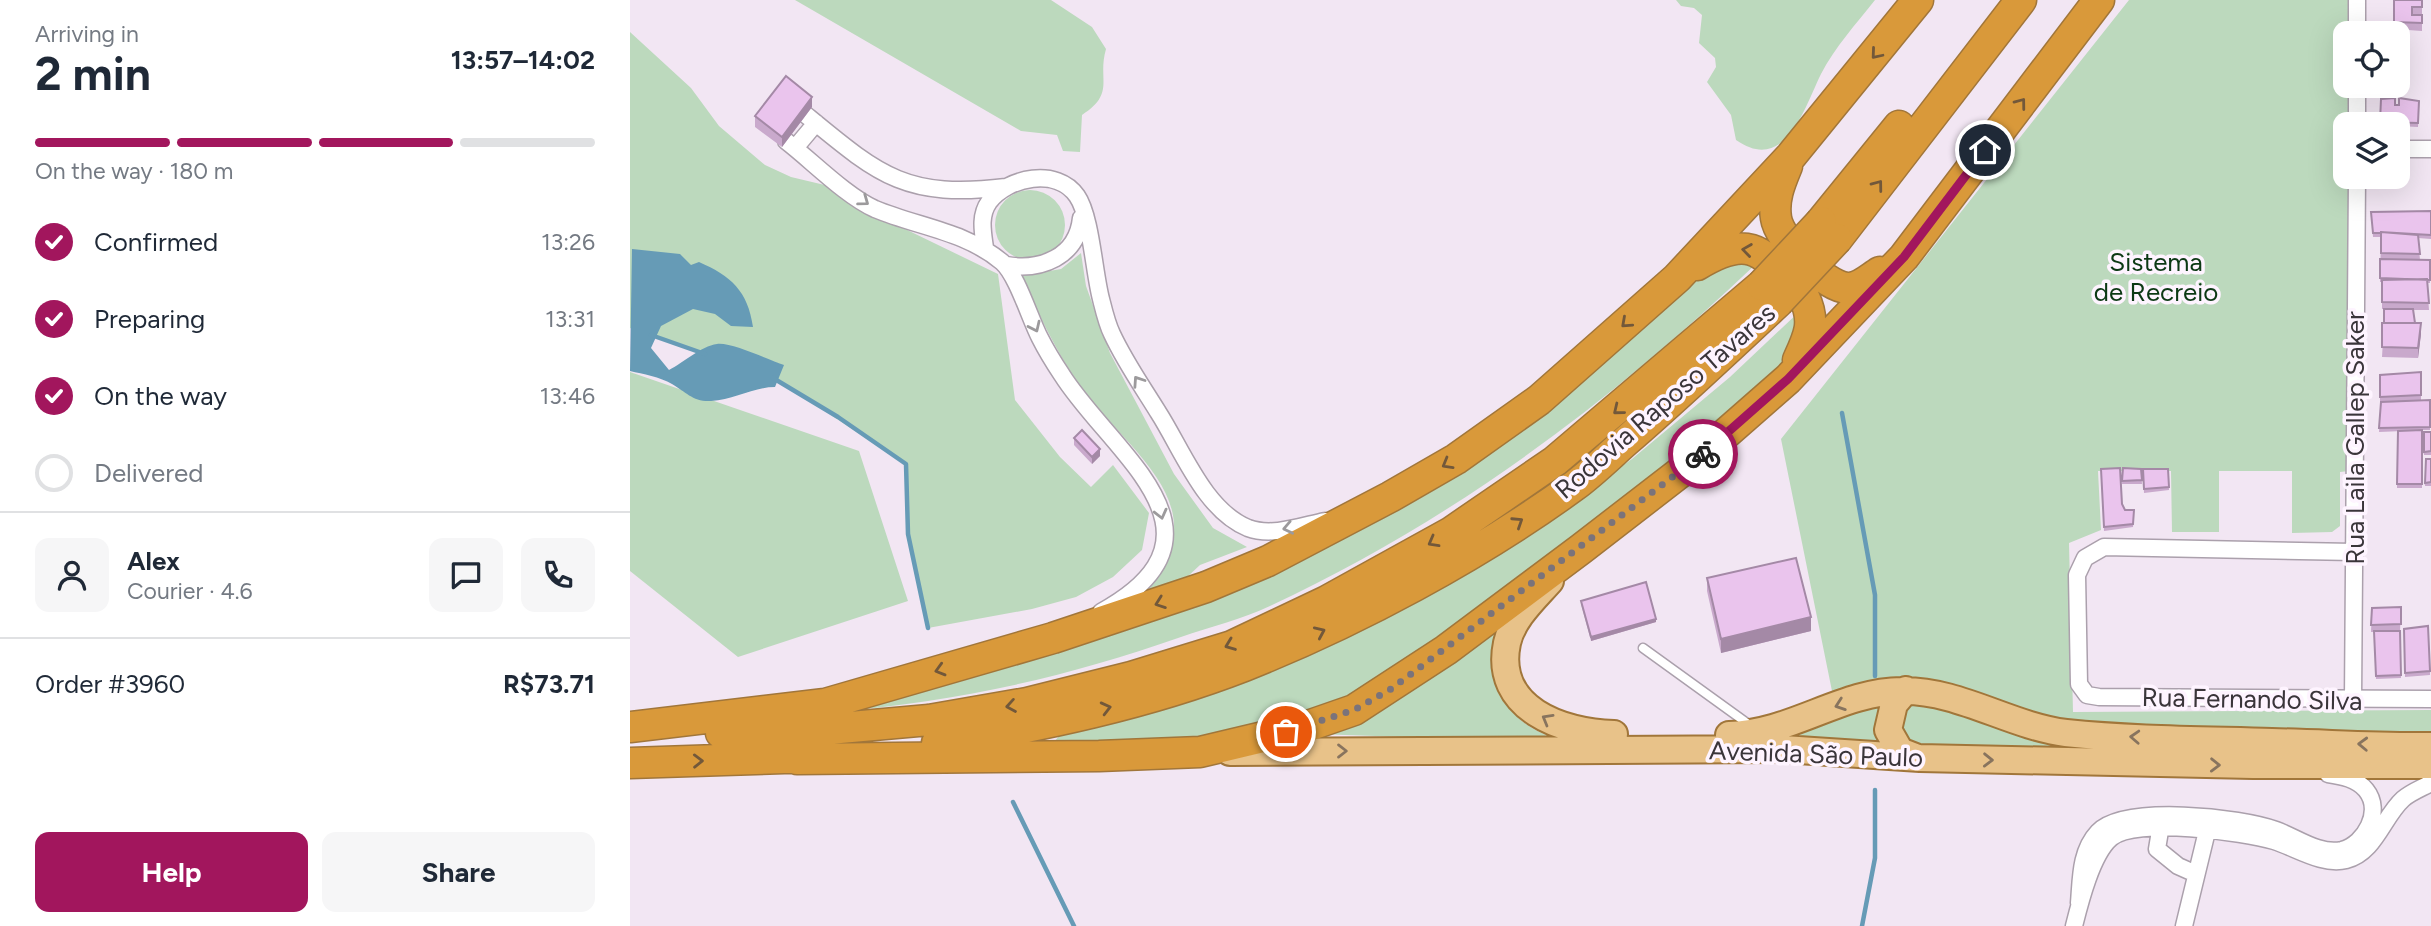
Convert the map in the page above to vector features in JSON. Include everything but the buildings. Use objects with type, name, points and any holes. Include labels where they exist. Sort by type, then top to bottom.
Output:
[{"type":"highway","points":[[630,730],[825,704],[1053,638],[1206,587],[1268,561],[1456,459],[1539,400],[1677,278],[1791,156],[1918,0]]},
{"type":"highway","name":"Rodovia Raposo Tavares","points":[[1829,230],[2000,0]]},
{"type":"highway","name":"Rodovia Raposo Tavares","points":[[630,763],[797,759],[932,744],[1038,726],[1141,699],[1244,666],[1342,623],[1467,555],[1575,486],[1667,407],[1829,230],[2021,0]]},
{"type":"highway","points":[[797,759],[1099,757],[1200,752],[1305,727],[1354,710],[1435,658],[1571,556],[1691,464],[1788,379],[1904,257],[2099,0]]},
{"type":"highway","points":[[1791,156],[1775,204],[1777,222],[1782,236],[1822,276],[1838,286],[1857,286],[1904,257]]},
{"type":"highway","points":[[1677,278],[1715,255],[1734,248],[1761,252],[1804,297],[1813,323],[1788,379]]},
{"type":"highway","name":"Rodovia Raposo Tavares","points":[[630,730],[784,733],[929,720],[1027,703],[1131,677],[1232,646],[1327,601],[1450,533],[1555,461],[1770,294]]},
{"type":"main road","name":"Avenida São Paulo","points":[[1571,556],[1522,613],[1507,643],[1510,677],[1526,705],[1553,724],[1584,733],[1671,736],[1759,732],[1880,691],[1906,690],[1974,705],[2013,720],[2064,732],[2175,739],[2431,746]]},
{"type":"main road","points":[[1906,690],[1894,704],[1888,730],[1900,751],[1920,758]]},
{"type":"main road","name":"Avenida São Paulo","points":[[1200,752],[1783,749],[1920,758],[2253,765],[2431,765]]},
{"type":"street","points":[[2357,0],[2357,21]]},
{"type":"street","points":[[1053,638],[1109,607],[1148,575],[1164,546],[1164,526],[1151,486],[1140,469],[1079,400],[1040,339],[1006,265],[985,248],[955,234],[873,208],[791,145],[811,119],[848,149],[895,181],[964,192],[1008,187],[1036,178],[1058,181],[1078,196],[1083,207],[1100,296],[1111,332],[1130,370],[1219,507],[1235,521],[1250,529],[1269,532],[1355,515]]},
{"type":"street","points":[[2410,149],[2431,149]]},
{"type":"street","points":[[985,248],[983,218],[988,204],[1008,187]]},
{"type":"street","name":"Rua Laila Gallep Saker","points":[[2353,700],[2357,189]]},
{"type":"street","points":[[1006,265],[1033,267],[1068,250],[1080,232],[1083,207]]},
{"type":"street","name":"Rua Fernando Silva","points":[[2354,552],[2104,547],[2085,558],[2077,575],[2079,684],[2087,695],[2099,697],[2431,699]]},
{"type":"street","points":[[2074,926],[2079,903],[2097,859],[2111,838],[2127,831],[2161,822],[2208,817],[2275,829],[2328,851],[2352,846],[2366,832],[2371,820],[2372,803],[2367,791],[2356,781],[2342,776],[2253,765]]},
{"type":"street","points":[[2161,822],[2207,832],[2269,840],[2322,859],[2347,860],[2363,851],[2404,798],[2431,783]]},
{"type":"street","points":[[2161,822],[2157,849],[2196,874]]},
{"type":"street","points":[[2184,926],[2210,825],[2275,829]]},
{"type":"lane","points":[[1643,648],[1759,732]]},
{"type":"green space","points":[[795,0],[1051,0],[1092,27],[1106,49],[1102,93],[1099,100],[1082,115],[1080,152],[1063,151],[1057,135],[1021,131]]},
{"type":"green space","points":[[1676,0],[1875,0],[1827,64],[1791,132],[1781,143],[1768,149],[1753,149],[1736,140],[1731,115],[1707,82],[1716,67],[1715,58],[1699,43],[1702,15],[1694,8],[1681,6]]},
{"type":"green space","name":"Sistema de Recreio","points":[[2129,0],[2351,0],[2350,21],[2333,21],[2333,98],[2350,98],[2350,112],[2333,112],[2333,189],[2350,189],[2349,471],[2340,472],[2340,526],[2332,532],[2292,533],[2292,471],[2219,471],[2219,532],[2172,532],[2171,471],[2098,471],[2101,530],[2069,543],[2073,712],[2431,710],[2431,737],[2060,723],[1892,683],[1832,691],[1781,439]]},
{"type":"green space","points":[[630,32],[691,88],[719,126],[765,165],[791,177],[833,187],[870,212],[998,274],[1015,400],[1060,457],[1091,487],[1113,465],[1149,513],[1142,550],[1113,577],[1076,597],[1032,609],[928,628],[908,534],[905,464],[778,380],[630,328]]},
{"type":"green space","points":[[1030,190],[1055,200],[1065,225],[1055,250],[1030,260],[1005,250],[995,225],[1005,200]]},
{"type":"green space","points":[[1081,253],[1086,286],[1110,353],[1174,474],[1213,528],[1247,547],[1200,565],[1171,592],[1133,601],[1161,568],[1173,538],[1172,510],[1160,483],[1142,458],[1097,407],[1068,368],[1020,276],[1061,269]]},
{"type":"green space","points":[[1715,260],[1757,263],[1645,363],[1528,454],[1466,497],[1338,573],[1248,615],[1050,677],[921,702],[830,712],[1374,518]]},
{"type":"green space","points":[[1801,310],[1787,358],[1757,390],[1558,554],[1362,695],[1313,714],[1165,742],[1061,745],[1054,742],[1059,736],[1161,704],[1496,551],[1632,459],[1730,377]]},
{"type":"green space","points":[[630,372],[859,451],[908,601],[738,657],[630,571]]},
{"type":"green space","points":[[1504,614],[1494,649],[1497,683],[1514,713],[1527,725],[1555,738],[1578,742],[1699,745],[1883,702],[1875,722],[1880,740],[1888,753],[1315,734]]},
{"type":"green space","points":[[1923,703],[2132,753],[1909,744],[1896,716],[1909,705]]},
{"type":"water","points":[[632,249],[680,254],[691,265],[699,262],[710,267],[736,286],[751,314],[753,327],[731,326],[715,314],[693,309],[661,326],[651,348],[669,370],[705,348],[723,344],[784,365],[775,387],[705,401],[694,398],[662,379],[630,371]]},
{"type":"waterway","points":[[651,335],[705,354]]},
{"type":"waterway","points":[[773,378],[838,417],[906,464],[908,534],[928,628]]},
{"type":"waterway","points":[[1842,413],[1875,595],[1875,676]]},
{"type":"waterway","points":[[1862,926],[1875,858],[1875,790]]},
{"type":"waterway","points":[[1013,802],[1074,926]]},
{"type":"way so far","points":[[1286,732],[1354,710],[1391,689],[1581,549],[1703,454]]},
{"type":"route","points":[[1703,454],[1788,379],[1904,257],[1985,150]]}]
